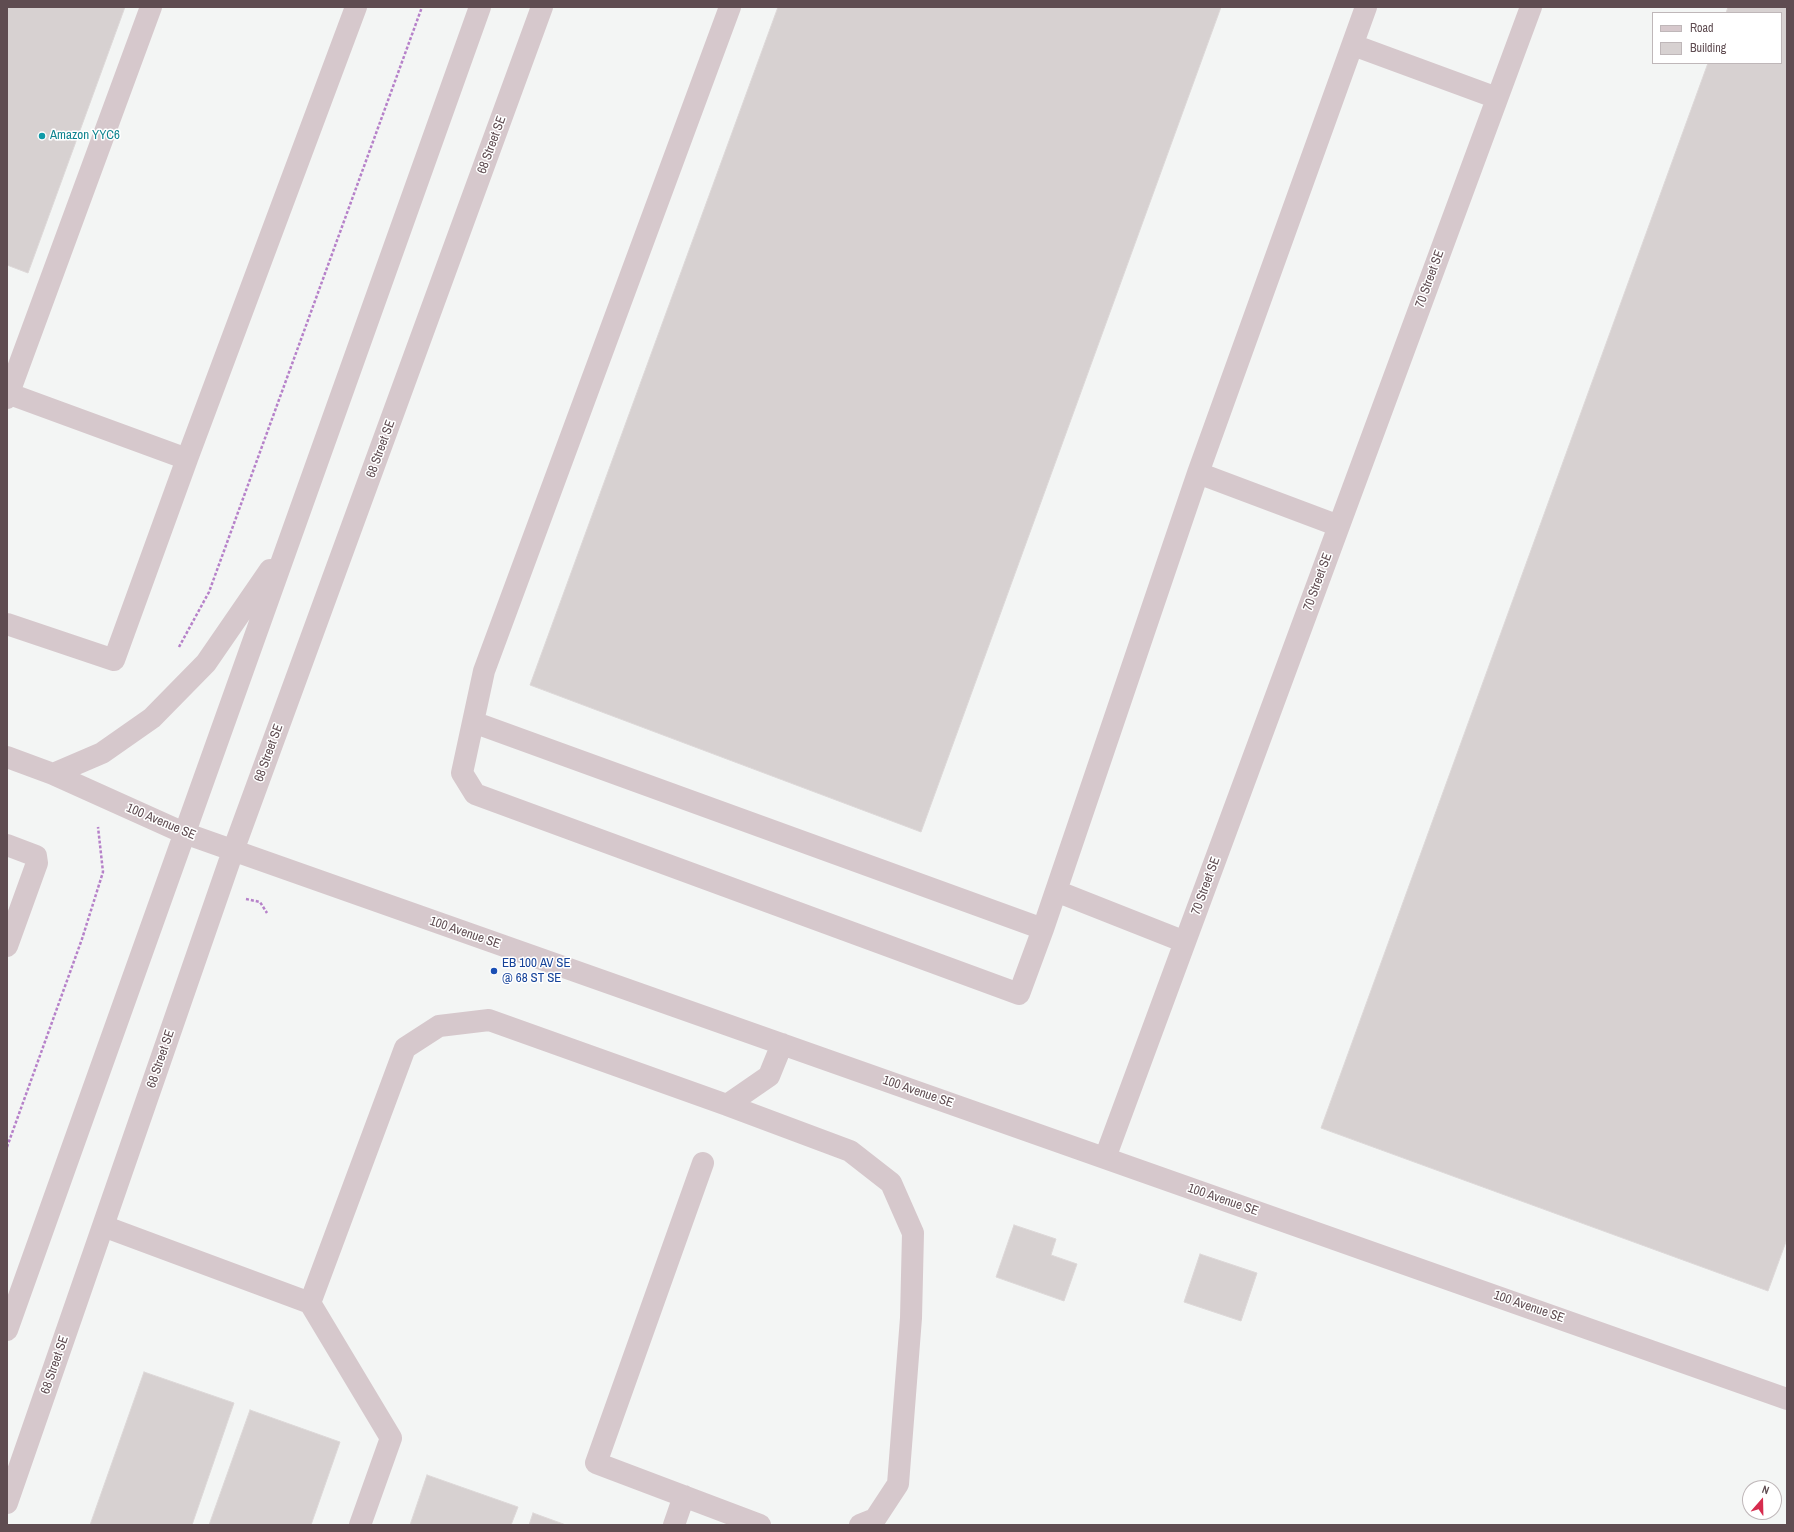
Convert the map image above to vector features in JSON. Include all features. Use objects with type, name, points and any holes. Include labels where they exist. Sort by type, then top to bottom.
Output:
[{"type":"street","points":[[151,7],[8,395],[187,459]]},
{"type":"street","points":[[7,624],[114,660],[187,459],[356,7]]},
{"type":"street","points":[[7,1330],[480,7]]},
{"type":"street","name":"68 Street SE","points":[[7,1503],[233,851],[542,7]]},
{"type":"street","points":[[730,7],[484,671],[462,773],[476,794],[1019,994],[1043,929],[1198,473],[1366,7]]},
{"type":"street","name":"70 Street SE","points":[[1105,1158],[1531,7]]},
{"type":"street","points":[[1353,45],[1497,98]]},
{"type":"street","points":[[1198,473],[1339,526]]},
{"type":"street","points":[[53,774],[102,753],[152,718],[206,663],[288,544]]},
{"type":"street","points":[[472,722],[1043,929]]},
{"type":"street","name":"100 Avenue SE","points":[[7,757],[53,774],[184,833],[233,851],[1787,1398]]},
{"type":"street","points":[[7,845],[36,856],[37,863],[7,946]]},
{"type":"street","points":[[1056,891],[1185,942]]},
{"type":"street","points":[[310,1303],[405,1048],[439,1026],[489,1020],[850,1151],[891,1183],[913,1233],[911,1318],[898,1484],[875,1519],[860,1525]]},
{"type":"street","points":[[727,1106],[769,1076],[782,1044]]},
{"type":"street","points":[[703,1163],[596,1463],[760,1525]]},
{"type":"street","points":[[103,1226],[310,1303],[391,1438],[360,1525]]},
{"type":"street","points":[[674,1525],[684,1496]]},
{"type":"path","points":[[177,652],[209,592],[422,7]]},
{"type":"path","points":[[7,1146],[82,939],[103,872],[98,826]]},
{"type":"path","points":[[246,899],[260,902],[267,913]]},
{"type":"building","name":"Amazon YYC6","points":[[7,7],[125,7],[28,273],[7,265]]},
{"type":"building","points":[[778,7],[1221,7],[921,832],[530,685]]},
{"type":"building","points":[[1728,7],[1787,7],[1787,1239],[1768,1291],[1321,1128],[1708,64],[1782,64],[1782,12],[1726,12]]},
{"type":"building","points":[[1014,1225],[1056,1239],[1051,1255],[1077,1264],[1064,1301],[996,1277]]},
{"type":"building","points":[[1200,1254],[1257,1273],[1241,1321],[1184,1302]]},
{"type":"building","points":[[144,1372],[234,1403],[192,1525],[90,1525]]},
{"type":"building","points":[[250,1410],[340,1442],[311,1525],[209,1525]]},
{"type":"building","points":[[427,1475],[518,1507],[511,1525],[410,1525]]},
{"type":"building","points":[[533,1513],[566,1525],[529,1525]]},
{"type":"place","name":"Amazon YYC6","points":[[42,136]]},
{"type":"place","name":"EB 100 AV SE @ 68 ST SE","points":[[494,971]]}]
